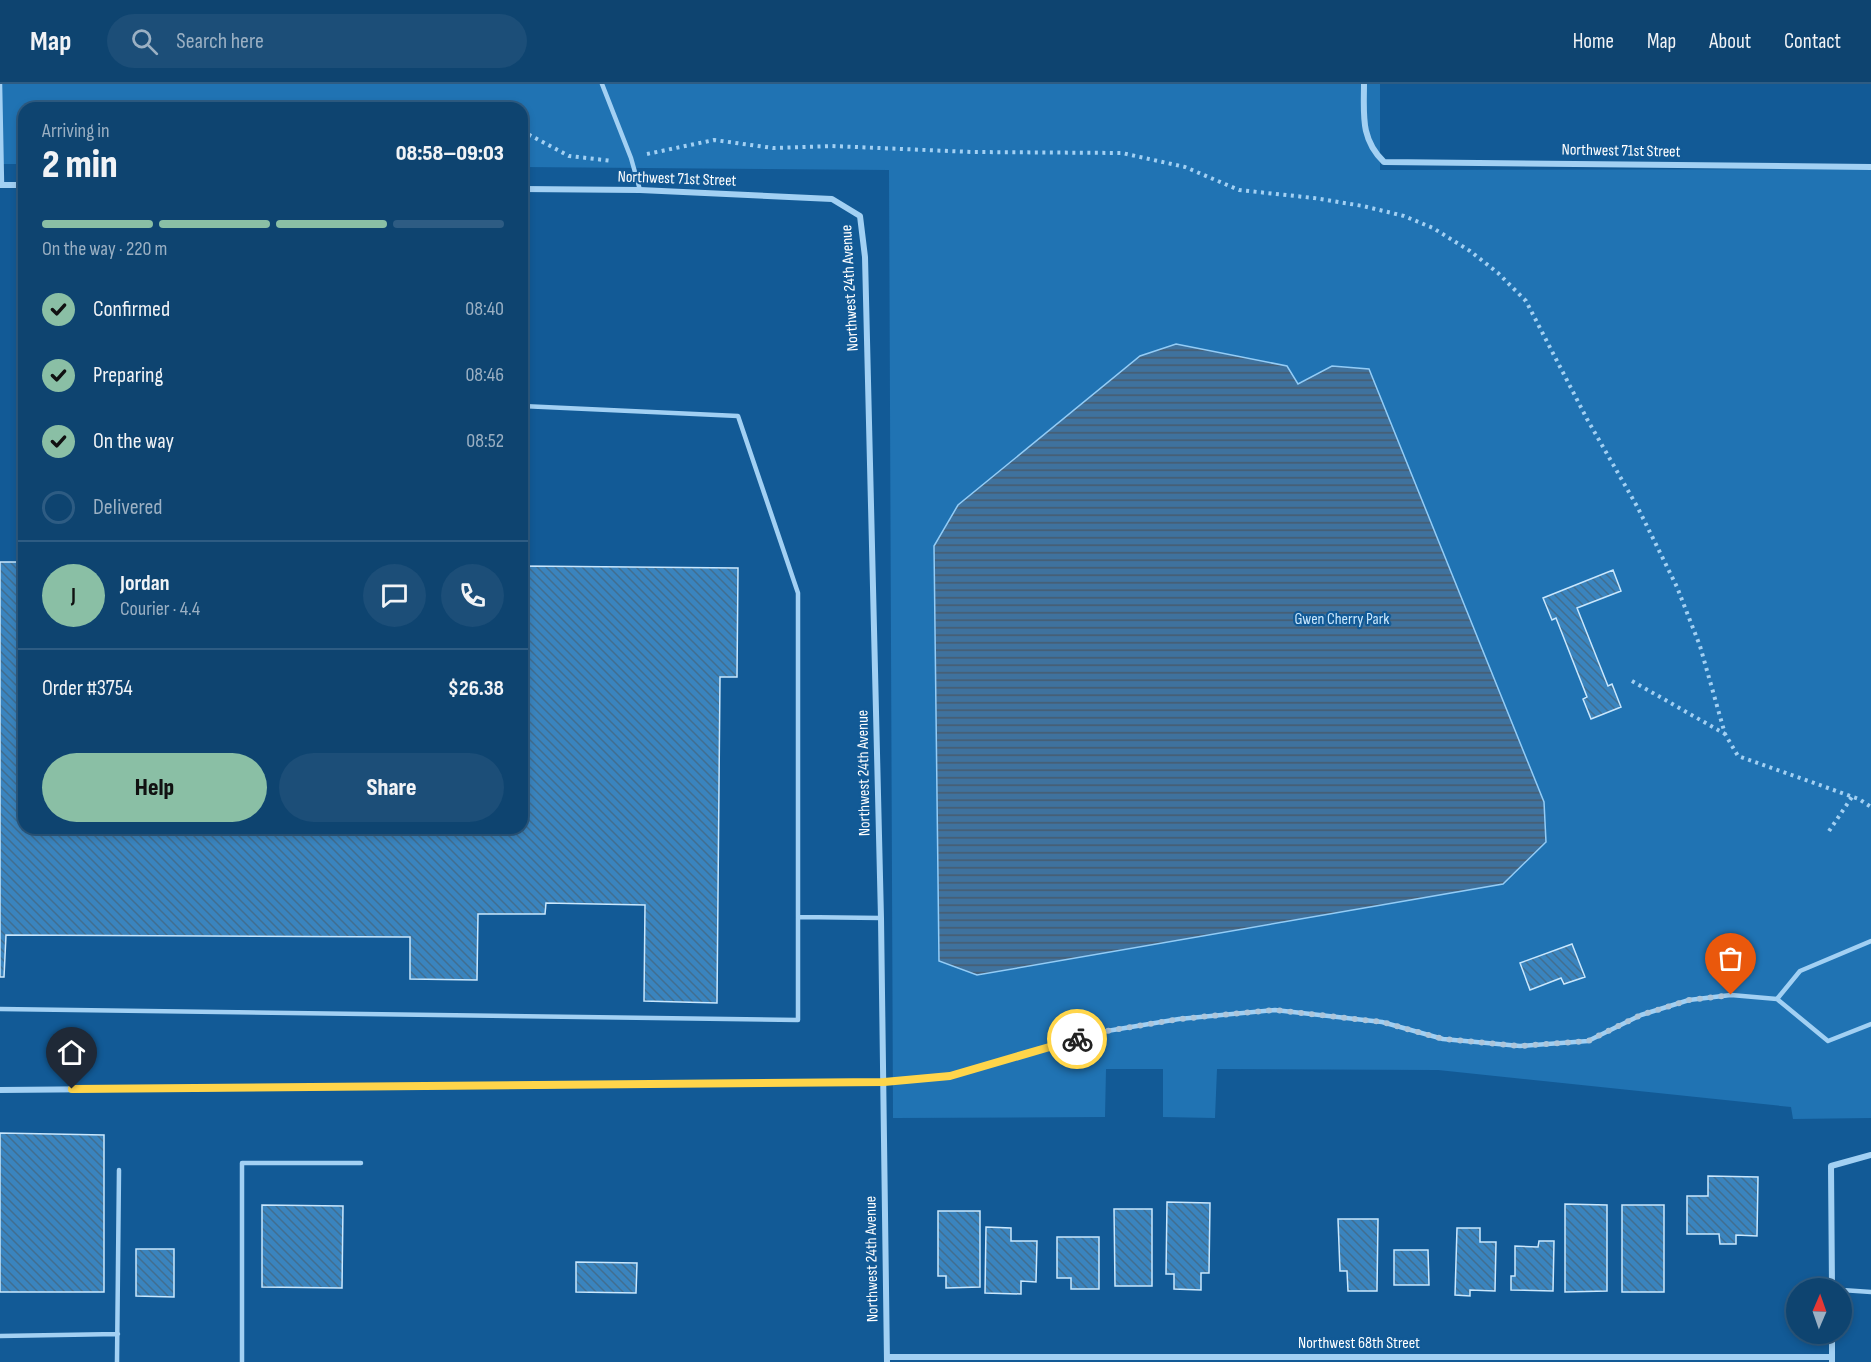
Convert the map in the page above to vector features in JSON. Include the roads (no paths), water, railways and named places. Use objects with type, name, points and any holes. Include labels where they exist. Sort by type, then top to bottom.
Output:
[{"type":"street","name":"Northwest 71st Street","points":[[1364,84],[1364,128],[1374,152],[1384,162],[1871,167]]},
{"type":"street","points":[[1,185],[18,185]]},
{"type":"street","name":"Northwest 71st Street","points":[[528,189],[640,190],[832,199]]},
{"type":"street","name":"Northwest 24th Avenue","points":[[832,199],[860,216],[865,257],[881,918],[887,1360]]},
{"type":"street","points":[[0,1090],[884,1082]]},
{"type":"street","points":[[1832,1278],[1831,1166],[1871,1155]]},
{"type":"street","points":[[1832,1344],[1832,1360]]},
{"type":"street","name":"Northwest 68th Street","points":[[887,1360],[1832,1360]]},
{"type":"lane","points":[[0,84],[1,185]]},
{"type":"lane","points":[[602,84],[631,158],[640,190]]},
{"type":"lane","points":[[0,1009],[798,1020],[798,593],[738,416],[528,406]]},
{"type":"lane","points":[[798,917],[881,918]]},
{"type":"lane","points":[[1777,999],[1800,971],[1871,941]]},
{"type":"lane","points":[[884,1082],[950,1076],[1101,1032],[1179,1019],[1275,1010],[1382,1022],[1443,1039],[1520,1046],[1588,1041],[1641,1015],[1689,1000],[1731,995],[1777,999],[1828,1041],[1871,1024]]},
{"type":"lane","points":[[242,1362],[242,1163],[361,1163]]},
{"type":"lane","points":[[117,1362],[119,1170]]},
{"type":"lane","points":[[1852,1291],[1871,1292]]},
{"type":"lane","points":[[0,1336],[118,1334]]},
{"type":"park label","name":"Gwen Cherry Park","points":[[1342,619]]}]
